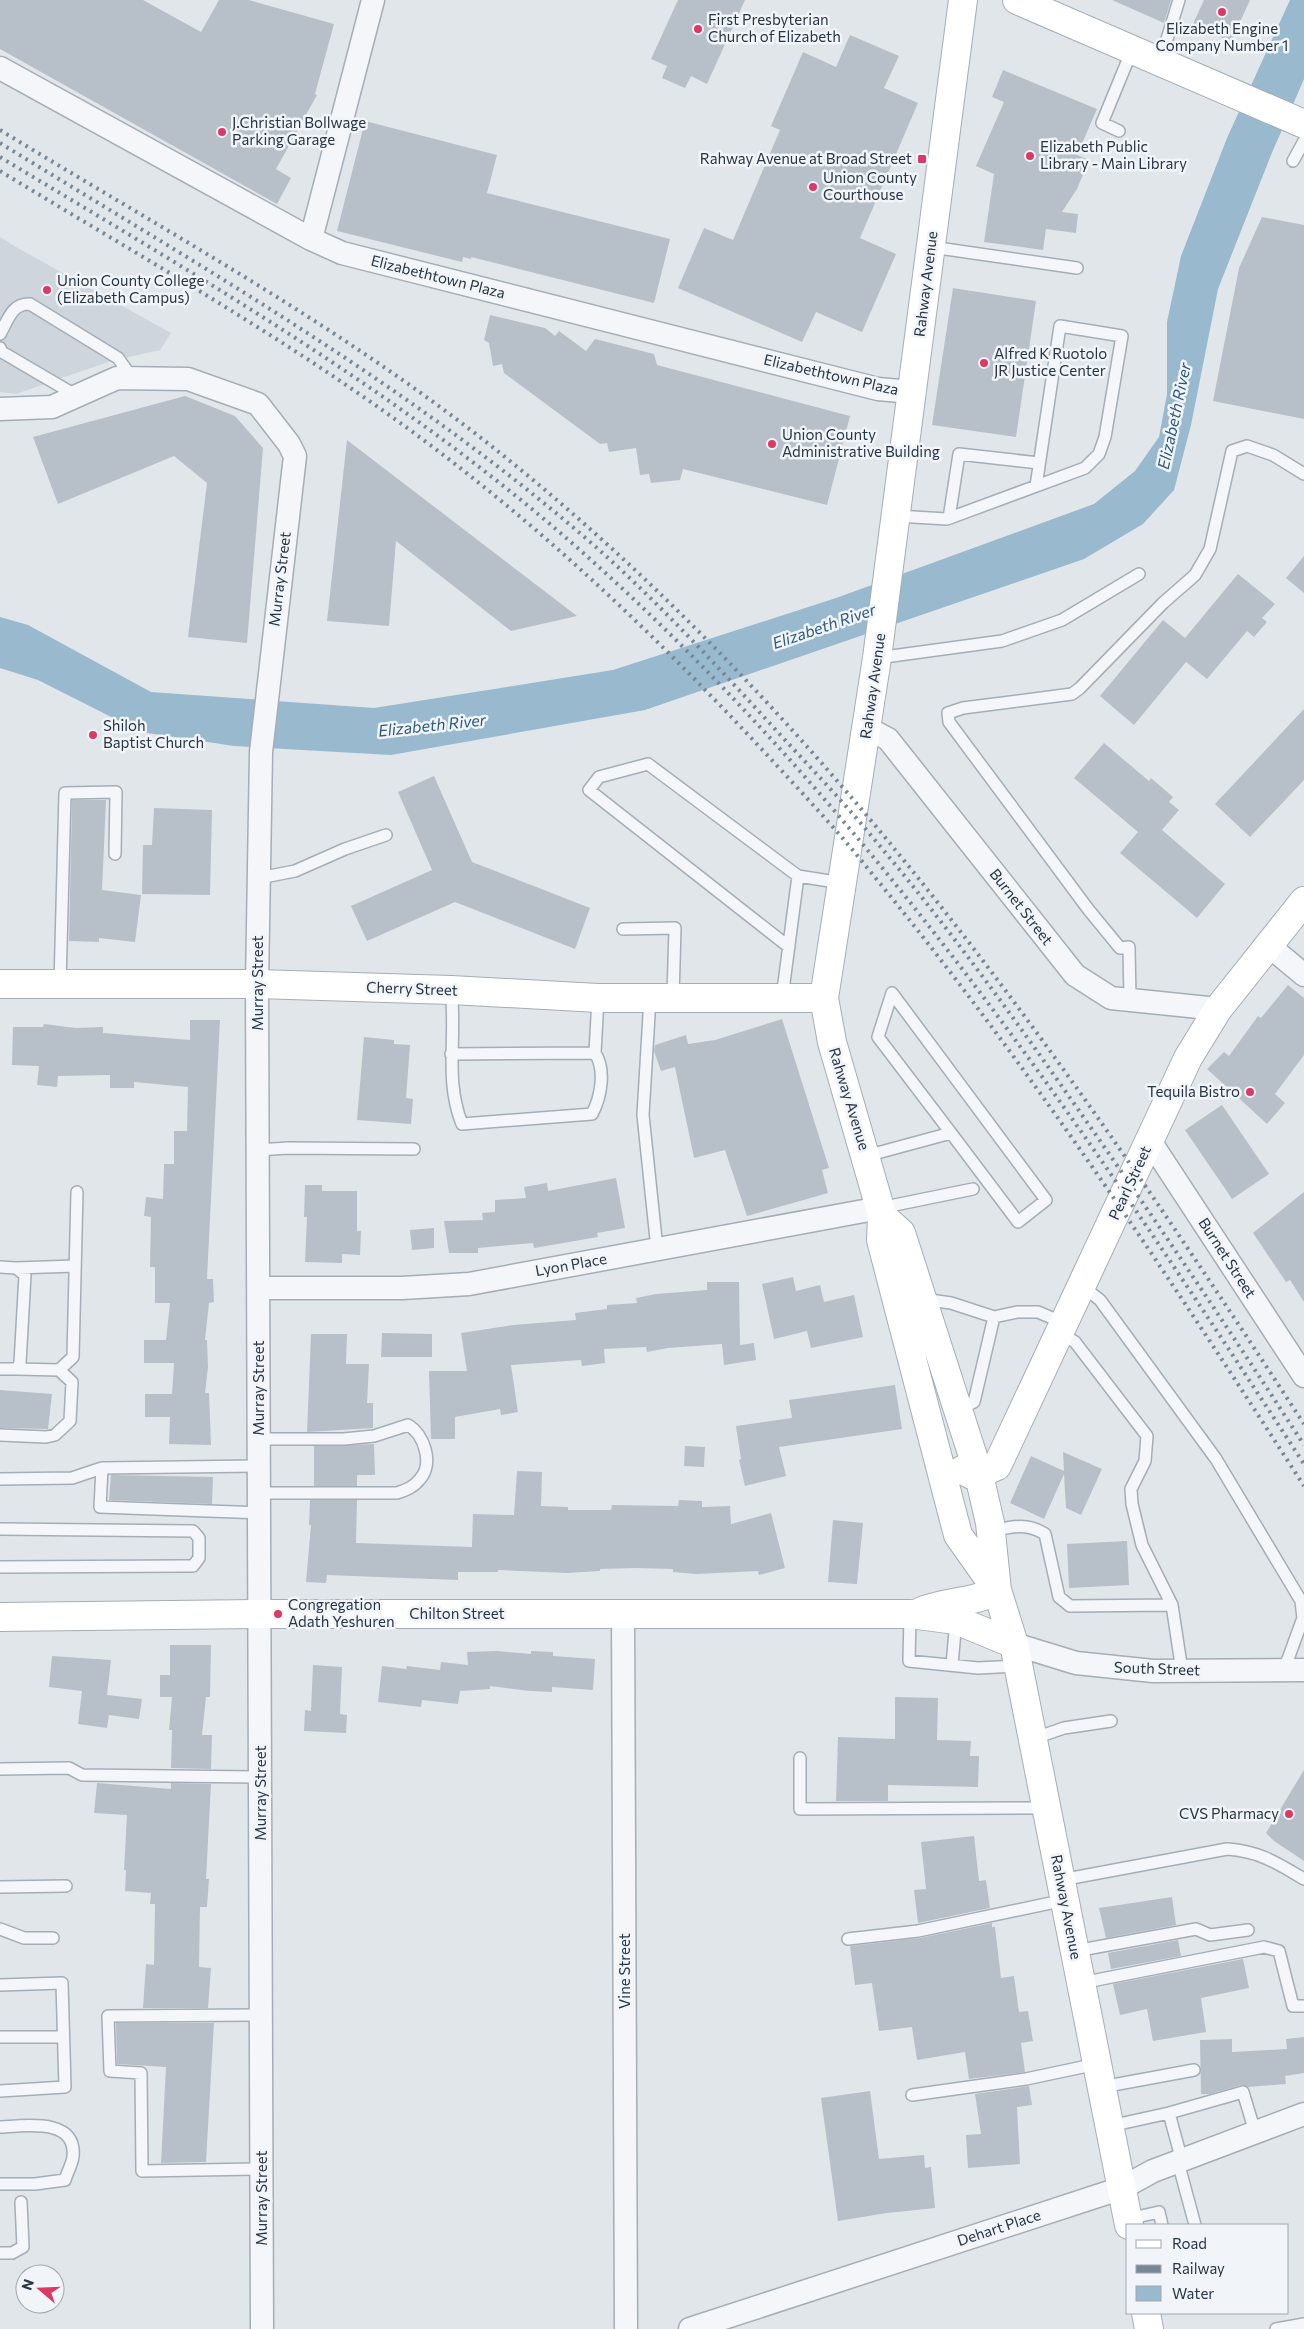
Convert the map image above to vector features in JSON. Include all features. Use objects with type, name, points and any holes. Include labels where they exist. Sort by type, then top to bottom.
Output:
[{"type":"main road","name":"Rahway Avenue","points":[[963,0],[877,658],[824,998],[832,1042],[881,1212],[880,1240],[958,1535],[997,1590]]},
{"type":"main road","points":[[1017,0],[1298,121]]},
{"type":"main road","name":"Pearl Street","points":[[979,1475],[997,1466],[1188,1058],[1218,1009],[1304,901]]},
{"type":"main road","name":"Cherry Street","points":[[0,984],[257,984],[451,990],[598,998],[824,998]]},
{"type":"main road","name":"Rahway Avenue","points":[[881,1212],[901,1233],[979,1475],[991,1531],[997,1590],[1016,1655],[1129,2222]]},
{"type":"main road","points":[[915,1378],[957,1465],[966,1473],[979,1475]]},
{"type":"main road","name":"Chilton Street","points":[[912,1614],[937,1605],[984,1597],[997,1590]]},
{"type":"main road","name":"Chilton Street","points":[[0,1617],[260,1614],[912,1614],[956,1620],[1016,1655]]},
{"type":"main road","points":[[1146,2314],[1149,2329]]},
{"type":"street","points":[[311,239],[368,1]]},
{"type":"street","name":"Elizabethtown Plaza","points":[[0,68],[311,239],[342,253],[878,388],[912,392]]},
{"type":"street","points":[[0,409],[52,407],[118,378],[132,378]]},
{"type":"street","name":"Murray Street","points":[[132,378],[188,379],[258,404],[295,456],[261,752],[257,984],[262,2329]]},
{"type":"street","name":"Burnet Street","points":[[867,728],[888,740],[1075,976],[1111,998],[1218,1009]]},
{"type":"street","points":[[1268,945],[1304,975]]},
{"type":"street","name":"Burnet Street","points":[[1150,1141],[1304,1376]]},
{"type":"street","name":"Lyon Place","points":[[259,1288],[402,1288],[469,1284],[657,1249],[881,1212]]},
{"type":"street","name":"Vine Street","points":[[623,1614],[626,2329]]},
{"type":"street","name":"South Street","points":[[1016,1655],[1154,1671],[1294,1670]]},
{"type":"street","name":"Dehart Place","points":[[690,2329],[1122,2188],[1153,2171],[1304,2114]]},
{"type":"lane","points":[[1160,62],[1179,0]]},
{"type":"lane","points":[[1119,130],[1102,123],[1132,50]]},
{"type":"lane","points":[[1294,161],[1304,141]]},
{"type":"lane","points":[[930,247],[1077,268]]},
{"type":"lane","points":[[0,334],[15,307],[21,303],[30,304],[118,358],[132,378]]},
{"type":"lane","points":[[896,516],[924,519],[950,518],[1085,468],[1099,454],[1105,437],[1122,336],[1060,326],[1036,486]]},
{"type":"lane","points":[[0,348],[2,352],[77,396]]},
{"type":"lane","points":[[1130,1000],[1129,947],[1120,948],[1088,909],[949,722],[948,713],[962,708],[1072,694],[1080,688],[1163,603],[1195,575],[1210,549],[1232,452],[1246,446],[1273,455],[1304,474]]},
{"type":"lane","points":[[950,518],[959,454],[1039,463]]},
{"type":"lane","points":[[877,658],[1002,641],[1062,620],[1139,574]]},
{"type":"lane","points":[[789,947],[589,790],[599,777],[648,764],[798,876],[842,883]]},
{"type":"lane","points":[[60,984],[65,793],[116,792],[115,854]]},
{"type":"lane","points":[[259,878],[295,871],[345,849],[386,835]]},
{"type":"lane","points":[[782,998],[798,876]]},
{"type":"lane","points":[[623,929],[676,928],[662,998],[643,1115],[657,1249]]},
{"type":"lane","points":[[451,990],[454,1014],[451,1054],[454,1104],[462,1124],[592,1114],[599,1100],[601,1062],[595,1053],[598,998]]},
{"type":"lane","points":[[892,993],[1046,1200],[1018,1222],[951,1133],[878,1037],[892,993]]},
{"type":"lane","points":[[451,1054],[595,1053]]},
{"type":"lane","points":[[866,1156],[951,1133]]},
{"type":"lane","points":[[258,1150],[288,1148],[414,1149]]},
{"type":"lane","points":[[881,1212],[973,1189]]},
{"type":"lane","points":[[59,1370],[73,1357],[77,1192]]},
{"type":"lane","points":[[0,1267],[75,1266]]},
{"type":"lane","points":[[16,1268],[25,1275],[20,1363],[17,1369]]},
{"type":"lane","points":[[1082,1286],[1100,1300],[1216,1459],[1300,1601],[1304,1618],[1294,1670]]},
{"type":"lane","points":[[921,1298],[951,1303],[994,1316],[1017,1312],[1038,1312],[1062,1328],[1075,1342],[1147,1436],[1145,1461],[1131,1489],[1132,1504],[1142,1545],[1172,1605],[1182,1671]]},
{"type":"lane","points":[[957,1410],[974,1402],[994,1316]]},
{"type":"lane","points":[[0,1368],[59,1370],[72,1382],[70,1421],[55,1435],[46,1437],[0,1435]]},
{"type":"lane","points":[[102,1468],[100,1507],[260,1503],[397,1493],[409,1489],[422,1478],[426,1464],[424,1445],[416,1430],[408,1425],[374,1436],[344,1439],[259,1439]]},
{"type":"lane","points":[[0,1479],[72,1478],[102,1468],[260,1466]]},
{"type":"lane","points":[[991,1531],[1017,1525],[1034,1527],[1045,1534],[1059,1597],[1070,1606],[1172,1605]]},
{"type":"lane","points":[[0,1529],[193,1531],[199,1538],[199,1558],[193,1566],[0,1567]]},
{"type":"lane","points":[[912,1614],[909,1661],[978,1668],[1016,1655]]},
{"type":"lane","points":[[952,1665],[956,1620]]},
{"type":"lane","points":[[1032,1739],[1064,1728],[1111,1721]]},
{"type":"lane","points":[[800,1758],[800,1809],[1046,1808]]},
{"type":"lane","points":[[0,1769],[69,1768],[82,1775],[261,1777]]},
{"type":"lane","points":[[848,1939],[918,1931],[1063,1890],[1227,1849],[1247,1851],[1265,1857],[1304,1879]]},
{"type":"lane","points":[[0,1887],[66,1886]]},
{"type":"lane","points":[[0,1929],[24,1938],[53,1938]]},
{"type":"lane","points":[[1075,1951],[1196,1929],[1210,1935],[1248,1930]]},
{"type":"lane","points":[[1081,1983],[1264,1947],[1279,1951],[1293,2006],[1304,2006]]},
{"type":"lane","points":[[0,1985],[62,1983],[65,2087],[0,2091]]},
{"type":"lane","points":[[262,2015],[108,2016],[110,2071],[141,2073],[142,2171],[262,2169]]},
{"type":"lane","points":[[0,2038],[63,2037]]},
{"type":"lane","points":[[912,2095],[1026,2079],[1194,2070]]},
{"type":"lane","points":[[1110,2126],[1169,2113],[1243,2092],[1255,2132]]},
{"type":"lane","points":[[1169,2113],[1195,2224]]},
{"type":"lane","points":[[0,2127],[47,2126],[61,2131],[71,2142],[73,2157],[65,2180],[35,2184],[0,2184]]},
{"type":"lane","points":[[0,2253],[12,2253],[23,2247],[21,2202]]},
{"type":"lane","points":[[1129,2222],[1159,2212],[1162,2224]]},
{"type":"lane","points":[[1276,2329],[1304,2324]]},
{"type":"shaded area","name":"Union County College (Elizabeth Campus)","points":[[0,237],[171,333],[160,350],[111,361],[16,394],[0,392]]},
{"type":"water","name":"Elizabeth River","points":[[1290,0],[1304,0],[1304,79],[1271,155],[1218,289],[1191,425],[1174,490],[1143,524],[1084,559],[645,710],[391,755],[234,746],[141,732],[38,680],[0,668],[0,617],[28,625],[151,692],[374,708],[613,670],[836,598],[1094,504],[1135,471],[1159,437],[1167,394],[1167,322],[1181,256],[1227,138]]},
{"type":"building","name":"J.Christian Bollwage Parking Garage","points":[[0,0],[143,0],[201,32],[219,0],[249,0],[334,24],[315,94],[317,95],[276,169],[291,178],[277,204],[0,49]]},
{"type":"building","name":"First Presbyterian Church of Elizabeth","points":[[678,0],[745,0],[707,84],[691,76],[685,88],[662,78],[667,66],[651,59]]},
{"type":"building","points":[[1112,0],[1171,0],[1164,23]]},
{"type":"building","name":"Elizabeth Engine Company Number 1","points":[[1204,0],[1250,0],[1231,42],[1193,24]]},
{"type":"building","name":"Union County Courthouse","points":[[850,35],[899,56],[884,88],[918,103],[860,238],[896,254],[862,332],[816,312],[802,342],[678,288],[704,228],[733,240],[780,130],[771,126],[803,52],[836,67]]},
{"type":"building","name":"Elizabeth Public Library - Main Library","points":[[1003,70],[1097,109],[1077,155],[1089,160],[1077,189],[1062,212],[1078,214],[1076,233],[1046,229],[1043,250],[984,242],[994,174],[976,166],[1004,102],[992,97]]},
{"type":"building","points":[[365,121],[497,155],[487,193],[670,239],[654,303],[471,257],[471,259],[463,257],[462,262],[337,231]]},
{"type":"building","points":[[1262,217],[1304,225],[1304,419],[1213,401],[1239,268]]},
{"type":"building","name":"Alfred K Ruotolo JR Justice Center","points":[[953,288],[1036,301],[1016,437],[932,425]]},
{"type":"building","points":[[490,315],[545,328],[555,336],[559,331],[586,351],[595,339],[654,354],[657,365],[850,416],[827,505],[683,469],[680,480],[651,483],[649,474],[640,475],[636,448],[609,452],[607,443],[600,444],[504,373],[502,364],[493,366],[489,343],[484,340]]},
{"type":"building","points":[[185,396],[235,416],[263,448],[247,643],[188,637],[207,483],[174,456],[58,504],[33,437]]},
{"type":"building","points":[[347,440],[577,616],[511,631],[396,541],[389,626],[327,621]]},
{"type":"building","points":[[1304,556],[1304,593],[1286,578]]},
{"type":"building","points":[[1238,574],[1275,604],[1262,618],[1267,622],[1254,637],[1247,631],[1207,679],[1186,662],[1134,725],[1100,696],[1163,620],[1185,638]]},
{"type":"building","points":[[1304,709],[1304,780],[1250,837],[1215,804]]},
{"type":"building","points":[[1104,743],[1149,781],[1151,778],[1173,797],[1169,802],[1179,810],[1162,830],[1225,884],[1197,918],[1120,853],[1138,832],[1074,778]]},
{"type":"building","points":[[434,776],[472,862],[590,908],[575,949],[455,902],[367,941],[351,906],[432,870],[398,792]]},
{"type":"building","points":[[72,800],[106,800],[102,890],[141,895],[135,942],[99,938],[99,942],[69,941]]},
{"type":"building","points":[[154,808],[212,810],[210,895],[142,894],[143,845],[152,845]]},
{"type":"building","points":[[1288,985],[1304,998],[1304,1055],[1275,1094],[1285,1103],[1267,1124],[1207,1069],[1224,1052],[1229,1056],[1258,1016],[1261,1018]]},
{"type":"building","points":[[782,1019],[829,1168],[822,1170],[828,1193],[747,1216],[725,1150],[694,1158],[675,1067],[661,1071],[654,1051],[655,1045],[686,1035],[688,1044],[715,1040]]},
{"type":"building","points":[[190,1020],[220,1020],[207,1279],[213,1279],[214,1302],[209,1303],[205,1340],[207,1340],[208,1367],[205,1393],[209,1393],[211,1445],[169,1444],[170,1417],[145,1417],[145,1394],[172,1394],[174,1363],[144,1363],[144,1340],[166,1340],[170,1303],[155,1303],[155,1267],[150,1267],[151,1217],[144,1216],[146,1197],[163,1199],[164,1164],[174,1164],[174,1131],[187,1131],[188,1087],[134,1082],[134,1088],[110,1088],[110,1075],[58,1076],[57,1087],[37,1085],[39,1066],[12,1065],[13,1027],[43,1027],[44,1024],[76,1028],[103,1027],[103,1033],[190,1040]]},
{"type":"building","points":[[364,1037],[394,1040],[394,1044],[410,1045],[406,1098],[413,1099],[411,1124],[357,1120]]},
{"type":"building","points":[[1222,1105],[1269,1174],[1232,1199],[1185,1130]]},
{"type":"building","points":[[616,1178],[625,1228],[597,1233],[598,1237],[534,1248],[533,1243],[478,1248],[478,1253],[449,1253],[444,1221],[483,1220],[482,1213],[495,1212],[495,1200],[526,1198],[524,1187],[547,1183],[548,1191]]},
{"type":"building","points":[[305,1185],[322,1185],[322,1191],[357,1191],[357,1231],[361,1231],[360,1255],[342,1254],[342,1263],[305,1262],[307,1217],[304,1217]]},
{"type":"building","points":[[1304,1192],[1304,1302],[1290,1280],[1286,1282],[1253,1233]]},
{"type":"building","points":[[434,1228],[434,1248],[412,1250],[410,1230]]},
{"type":"building","points":[[793,1277],[796,1291],[820,1285],[824,1302],[854,1295],[863,1337],[811,1348],[807,1331],[774,1339],[762,1284]]},
{"type":"building","points":[[707,1282],[739,1282],[740,1345],[754,1343],[756,1360],[724,1365],[722,1344],[668,1348],[647,1352],[646,1347],[604,1349],[605,1363],[582,1366],[581,1360],[511,1365],[518,1412],[501,1415],[500,1409],[455,1417],[455,1439],[431,1439],[429,1371],[467,1371],[461,1333],[513,1325],[576,1320],[575,1313],[607,1309],[607,1305],[637,1303],[636,1298],[656,1294],[707,1290]]},
{"type":"building","points":[[382,1333],[432,1334],[432,1357],[381,1357]]},
{"type":"building","points":[[311,1334],[347,1334],[346,1364],[369,1364],[367,1403],[373,1403],[373,1428],[307,1432]]},
{"type":"building","points":[[895,1385],[902,1429],[779,1447],[786,1476],[745,1486],[739,1460],[741,1459],[736,1426],[792,1418],[789,1400]]},
{"type":"building","points":[[0,1390],[52,1394],[48,1429],[0,1428]]},
{"type":"building","points":[[374,1444],[375,1475],[357,1475],[357,1486],[314,1486],[314,1446]]},
{"type":"building","points":[[685,1446],[705,1447],[704,1467],[684,1466]]},
{"type":"building","points":[[1063,1452],[1102,1469],[1081,1515],[1066,1508],[1064,1474],[1044,1519],[1010,1503],[1031,1456],[1064,1471]]},
{"type":"building","points":[[517,1471],[542,1472],[541,1506],[568,1507],[568,1510],[611,1510],[612,1505],[678,1506],[679,1500],[702,1501],[702,1507],[730,1506],[731,1524],[771,1513],[785,1568],[759,1575],[758,1571],[696,1574],[673,1572],[673,1569],[637,1568],[600,1569],[600,1571],[567,1573],[498,1570],[498,1572],[458,1572],[458,1580],[327,1575],[326,1583],[306,1582],[311,1525],[309,1525],[310,1500],[357,1500],[356,1543],[472,1547],[473,1514],[514,1515]]},
{"type":"building","points":[[111,1475],[213,1477],[212,1504],[109,1500]]},
{"type":"building","points":[[833,1520],[863,1523],[857,1584],[828,1582]]},
{"type":"building","points":[[1127,1541],[1129,1585],[1069,1588],[1067,1544]]},
{"type":"building","points":[[170,1645],[211,1645],[210,1697],[206,1697],[202,1735],[212,1735],[211,1769],[171,1768],[172,1730],[169,1730],[172,1697],[160,1697],[160,1675],[170,1675]]},
{"type":"building","points":[[497,1651],[531,1654],[531,1651],[553,1652],[553,1656],[595,1659],[593,1690],[552,1687],[552,1692],[490,1686],[490,1689],[460,1691],[458,1704],[422,1700],[421,1707],[378,1702],[382,1666],[406,1669],[407,1666],[440,1670],[441,1662],[468,1665],[467,1652]]},
{"type":"building","points":[[52,1656],[111,1660],[107,1695],[142,1699],[139,1719],[109,1715],[107,1728],[78,1724],[82,1691],[49,1687]]},
{"type":"building","points":[[313,1665],[342,1667],[340,1714],[347,1715],[346,1733],[304,1731],[305,1710],[311,1711]]},
{"type":"building","points":[[895,1697],[938,1698],[937,1740],[971,1741],[970,1756],[979,1756],[978,1787],[888,1785],[888,1801],[836,1801],[838,1737],[895,1739]]},
{"type":"building","points":[[1304,1770],[1304,1861],[1274,1841],[1266,1833]]},
{"type":"building","points":[[97,1783],[171,1789],[171,1783],[211,1784],[206,1879],[209,1879],[207,1907],[200,1907],[199,1967],[211,1968],[208,2008],[143,2008],[146,1964],[154,1965],[155,1904],[150,1904],[151,1893],[125,1891],[126,1870],[124,1870],[127,1815],[94,1813]]},
{"type":"building","points":[[974,1836],[979,1881],[986,1880],[990,1908],[918,1923],[914,1890],[926,1889],[921,1842]]},
{"type":"building","points":[[1172,1897],[1176,1925],[1106,1938],[1099,1908]]},
{"type":"building","points":[[992,1923],[992,1927],[995,1927],[1001,1978],[1014,1976],[1019,2012],[1028,2011],[1033,2041],[1021,2043],[1025,2072],[969,2079],[965,2052],[917,2060],[912,2027],[879,2031],[872,1983],[855,1985],[850,1946],[920,1938]]},
{"type":"building","points":[[1178,1940],[1181,1956],[1111,1969],[1108,1953]]},
{"type":"building","points":[[1243,1959],[1249,1988],[1201,1998],[1206,2032],[1153,2041],[1147,2009],[1120,2015],[1113,1984]]},
{"type":"building","points":[[116,2023],[214,2023],[206,2162],[161,2163],[166,2067],[117,2064]]},
{"type":"building","points":[[1304,2037],[1304,2073],[1285,2076],[1286,2084],[1248,2087],[1241,2085],[1210,2094],[1201,2094],[1200,2040],[1232,2039],[1232,2052],[1287,2049],[1286,2039]]},
{"type":"building","points":[[1029,2086],[1032,2105],[1017,2107],[1020,2164],[968,2168],[966,2135],[981,2134],[975,2094]]},
{"type":"building","points":[[870,2091],[879,2159],[924,2155],[925,2168],[931,2167],[935,2208],[838,2221],[821,2098]]},
{"type":"railway","points":[[0,130],[253,282],[377,362],[437,404],[495,449],[617,553],[731,664],[837,781],[938,904],[1035,1030],[1127,1159],[1304,1424]]},
{"type":"railway","points":[[0,143],[308,333],[383,383],[456,435],[528,490],[597,548],[666,614],[732,682],[846,806],[955,940],[1037,1051],[1117,1165],[1304,1445]]},
{"type":"railway","points":[[0,157],[153,249],[305,344],[451,446],[522,501],[590,559],[695,659],[794,764],[887,874],[976,988],[1062,1104],[1225,1343],[1304,1464]]},
{"type":"railway","points":[[0,171],[182,280],[302,356],[418,436],[474,479],[552,544],[627,612],[699,684],[769,757],[845,841],[985,1018],[1096,1172],[1304,1486]]},
{"type":"place","name":"Elizabeth Engine Company Number 1","points":[[1222,12]]},
{"type":"place","name":"First Presbyterian Church of Elizabeth","points":[[698,29]]},
{"type":"place","name":"J.Christian Bollwage Parking Garage","points":[[222,132]]},
{"type":"place","name":"Elizabeth Public Library - Main Library","points":[[1030,156]]},
{"type":"place","name":"Rahway Avenue at Broad Street","points":[[922,159]]},
{"type":"place","name":"Union County Courthouse","points":[[813,187]]},
{"type":"place","name":"Union County College (Elizabeth Campus)","points":[[47,290]]},
{"type":"place","name":"Alfred K Ruotolo JR Justice Center","points":[[984,363]]},
{"type":"place","name":"Union County Administrative Building","points":[[772,444]]},
{"type":"place","name":"Shiloh Baptist Church","points":[[93,735]]},
{"type":"place","name":"Tequila Bistro","points":[[1250,1092]]},
{"type":"place","name":"Congregation Adath Yeshuren","points":[[278,1614]]},
{"type":"place","name":"CVS Pharmacy","points":[[1289,1814]]}]
